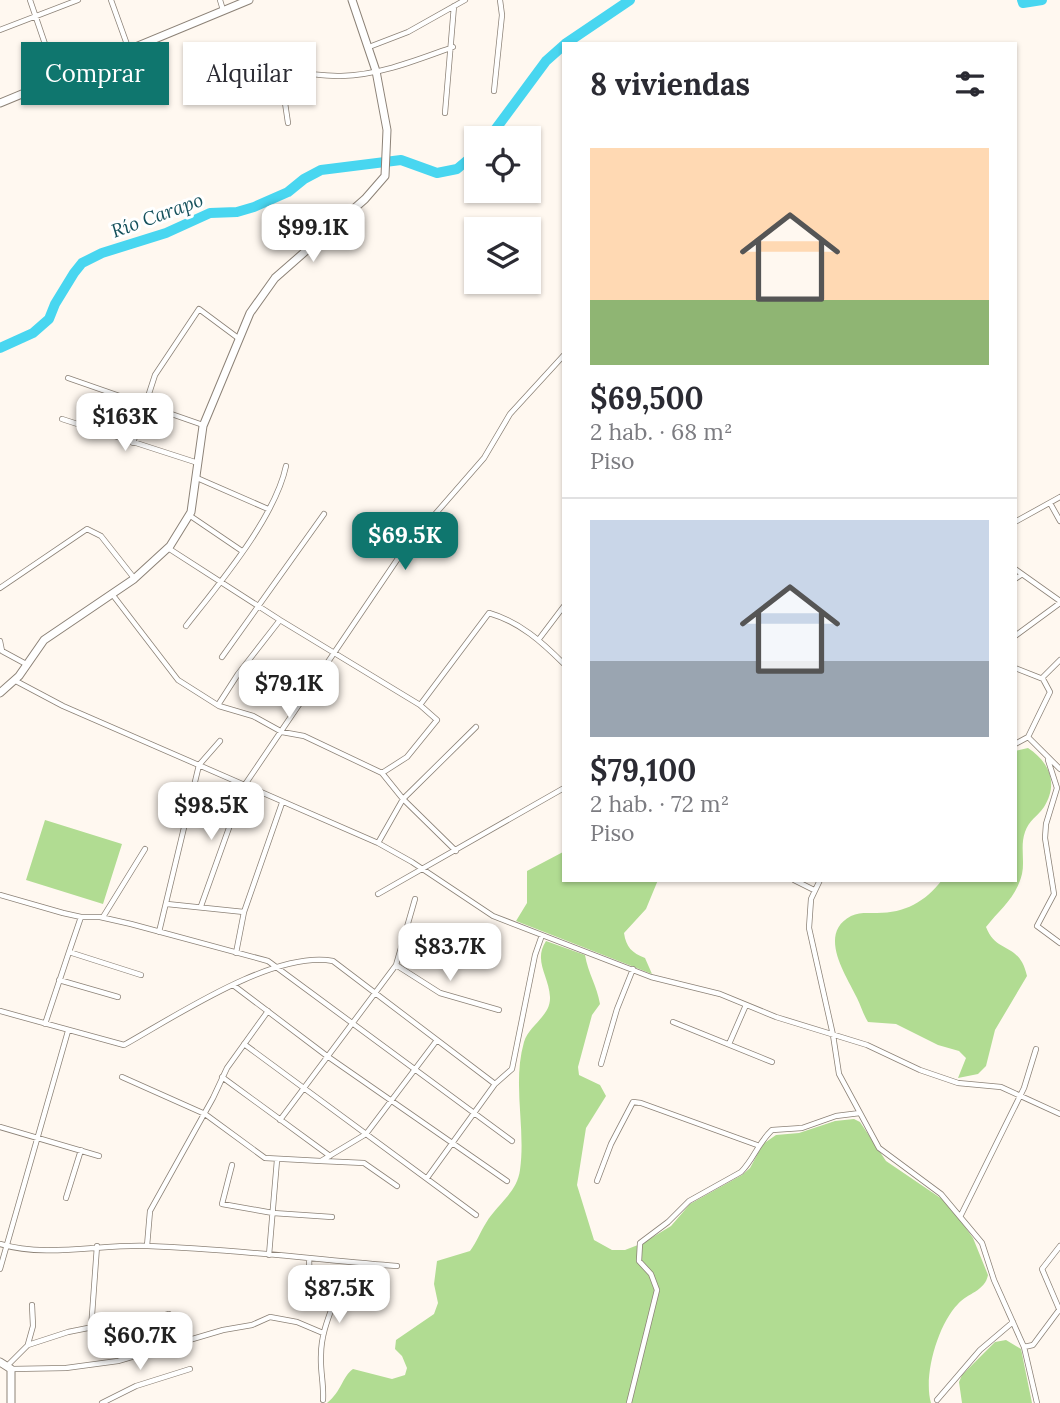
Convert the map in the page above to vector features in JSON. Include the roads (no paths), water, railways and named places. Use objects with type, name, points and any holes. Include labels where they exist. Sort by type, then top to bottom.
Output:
[{"type":"street","points":[[30,0],[45,42]]},
{"type":"street","points":[[0,30],[78,0]]},
{"type":"street","points":[[111,0],[126,42]]},
{"type":"street","points":[[220,0],[223,10]]},
{"type":"street","points":[[148,42],[249,0]]},
{"type":"street","points":[[0,693],[15,680],[44,640],[134,579],[168,548],[189,515],[204,426],[250,313],[275,278],[376,188],[385,176],[387,147],[376,71],[352,0]]},
{"type":"street","points":[[368,48],[408,33],[465,0]]},
{"type":"street","points":[[494,91],[502,15],[500,0]]},
{"type":"street","points":[[445,113],[453,47],[454,6]]},
{"type":"street","points":[[288,123],[281,76],[341,76],[376,71],[453,47]]},
{"type":"street","points":[[0,103],[21,95]]},
{"type":"street","points":[[133,443],[155,375],[199,309],[239,338]]},
{"type":"street","points":[[201,906],[244,786],[403,551],[484,458],[510,414],[562,357]]},
{"type":"street","points":[[68,378],[204,426]]},
{"type":"street","points":[[62,419],[198,463]]},
{"type":"street","points":[[186,626],[242,551],[268,509],[286,466]]},
{"type":"street","points":[[197,478],[268,509]]},
{"type":"street","points":[[1017,521],[1060,497]]},
{"type":"street","points":[[1050,503],[1060,521]]},
{"type":"street","points":[[222,657],[324,514]]},
{"type":"street","points":[[189,515],[242,551]]},
{"type":"street","points":[[1017,515],[1022,519]]},
{"type":"street","points":[[0,588],[87,529],[100,536],[134,579]]},
{"type":"street","points":[[168,548],[279,620],[420,705],[438,720],[407,757],[382,774]]},
{"type":"street","points":[[1017,571],[1060,602],[1017,634]]},
{"type":"street","points":[[1017,578],[1021,575]]},
{"type":"street","points":[[112,594],[177,680],[218,705],[253,716],[282,732],[304,736],[382,774],[403,799],[456,851]]},
{"type":"street","points":[[539,639],[562,609]]},
{"type":"street","points":[[420,705],[489,613],[504,617],[539,639],[562,662]]},
{"type":"street","points":[[218,705],[279,620]]},
{"type":"street","points":[[0,641],[2,651],[26,664]]},
{"type":"street","points":[[1042,678],[1060,660]]},
{"type":"street","points":[[1017,669],[1042,678],[1050,692],[1028,737],[1017,743]]},
{"type":"street","points":[[15,680],[63,706],[378,843],[493,916],[633,969],[720,994],[867,1045],[920,1070],[958,1083],[990,1084],[1060,1114]]},
{"type":"street","points":[[378,843],[403,799],[476,727]]},
{"type":"street","points":[[1028,737],[1048,760],[1060,769]]},
{"type":"street","points":[[159,932],[199,765],[220,741]]},
{"type":"street","points":[[1048,760],[1057,788],[1046,824],[1045,838],[1057,895],[1037,926],[1060,943]]},
{"type":"street","points":[[378,894],[562,789]]},
{"type":"street","points":[[236,953],[244,912],[282,803]]},
{"type":"street","points":[[103,917],[145,849]]},
{"type":"street","points":[[798,882],[814,890]]},
{"type":"street","points":[[819,882],[814,890],[809,928],[839,1074],[879,1148],[941,1194],[982,1243],[994,1280],[1024,1347],[1037,1403]]},
{"type":"street","points":[[0,895],[81,917],[103,917],[268,961],[512,1141]]},
{"type":"street","points":[[280,1120],[396,965],[415,899]]},
{"type":"street","points":[[167,904],[244,912]]},
{"type":"street","points":[[45,1024],[81,917]]},
{"type":"street","points":[[427,1178],[495,1084],[512,1069],[535,955],[542,935]]},
{"type":"street","points":[[69,952],[141,975]]},
{"type":"street","points":[[0,1011],[124,1045],[233,985],[305,960],[333,961],[495,1084]]},
{"type":"street","points":[[396,965],[440,993],[499,1010]]},
{"type":"street","points":[[600,1064],[633,969]]},
{"type":"street","points":[[59,980],[118,998]]},
{"type":"street","points":[[233,985],[327,1056],[507,1181]]},
{"type":"street","points":[[729,1044],[746,1005]]},
{"type":"street","points":[[147,1246],[150,1211],[205,1114],[222,1077],[268,1011]]},
{"type":"street","points":[[673,1022],[772,1062]]},
{"type":"street","points":[[0,1269],[68,1031]]},
{"type":"street","points":[[321,1161],[366,1134],[437,1040]]},
{"type":"street","points":[[244,1044],[476,1215]]},
{"type":"street","points":[[961,1215],[1024,1088],[1036,1049]]},
{"type":"street","points":[[122,1077],[205,1114],[265,1158],[364,1163],[397,1186]]},
{"type":"street","points":[[222,1077],[330,1156]]},
{"type":"street","points":[[597,1181],[611,1144],[633,1102],[757,1145]]},
{"type":"street","points":[[629,1403],[657,1290],[651,1273],[639,1261],[640,1243],[668,1222],[689,1201],[741,1172],[748,1165],[757,1145],[772,1130],[802,1128],[836,1116],[860,1113]]},
{"type":"street","points":[[0,1127],[99,1156]]},
{"type":"street","points":[[66,1198],[80,1150]]},
{"type":"street","points":[[269,1255],[278,1160]]},
{"type":"street","points":[[232,1165],[222,1204],[273,1213],[332,1217]]},
{"type":"street","points":[[0,1244],[52,1251],[97,1246],[147,1246],[397,1266]]},
{"type":"street","points":[[91,1329],[97,1246]]},
{"type":"street","points":[[1024,1347],[1033,1345],[1060,1310],[1042,1269],[1060,1246]]},
{"type":"street","points":[[309,1258],[310,1286],[333,1305],[323,1333],[320,1357],[323,1400]]},
{"type":"street","points":[[28,1345],[33,1326],[32,1305]]},
{"type":"street","points":[[6,1365],[28,1345],[68,1332],[118,1329],[169,1314]]},
{"type":"street","points":[[6,1365],[66,1368],[118,1361],[223,1330],[253,1325],[270,1317],[296,1322],[323,1333]]},
{"type":"street","points":[[937,1400],[980,1350],[1013,1322]]},
{"type":"street","points":[[6,1365],[11,1403]]},
{"type":"street","points":[[103,1403],[136,1386],[190,1369]]},
{"type":"waterway","name":"Río Carapo","points":[[568,42],[630,0]]},
{"type":"waterway","points":[[1022,0],[1023,3],[1042,0]]},
{"type":"waterway","name":"Río Carapo","points":[[498,126],[546,61],[562,47]]},
{"type":"waterway","name":"Río Carapo","points":[[0,348],[33,333],[49,319],[55,304],[82,263],[102,253],[166,233],[210,213],[237,212],[254,207],[288,192],[321,170],[401,160],[437,173],[457,169],[464,163]]}]
